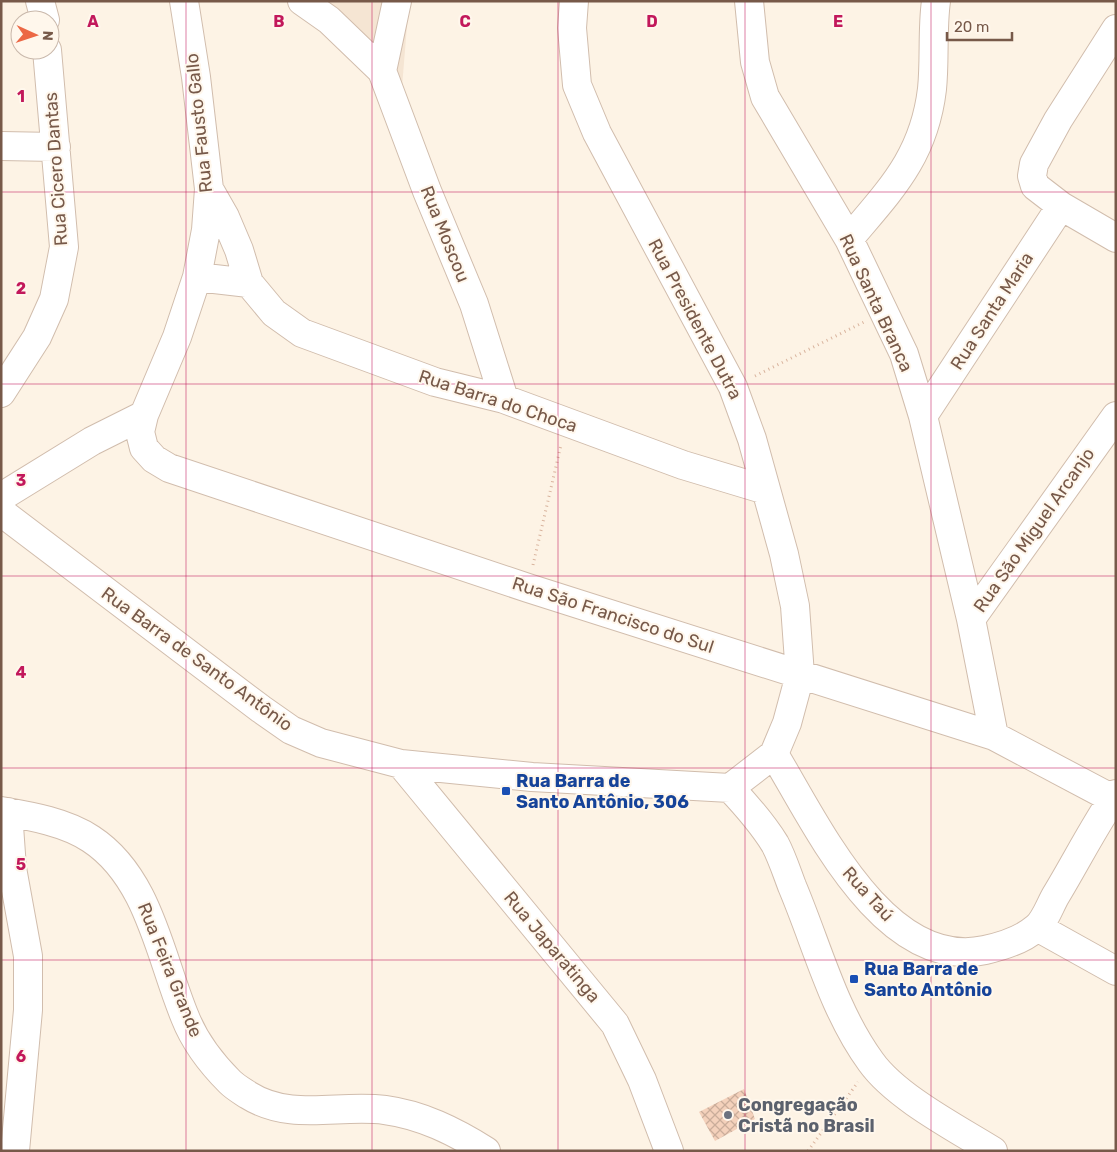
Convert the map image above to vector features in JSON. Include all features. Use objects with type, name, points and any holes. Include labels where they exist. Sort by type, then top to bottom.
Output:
[{"type":"street","name":"Rua Fausto Gallo","points":[[144,416],[177,337],[197,276],[206,230],[209,189],[196,77],[184,1]]},
{"type":"street","points":[[302,1],[329,20],[382,71]]},
{"type":"street","points":[[382,71],[397,1]]},
{"type":"street","name":"Rua Presidente Dutra","points":[[574,1],[572,28],[577,85],[597,133],[733,387],[752,439],[784,554],[795,606],[800,675],[787,723],[774,754]]},
{"type":"street","name":"Rua Santa Branca","points":[[749,1],[755,62],[765,96],[849,239],[904,354],[923,416],[971,619],[994,736]]},
{"type":"street","points":[[849,239],[896,183],[912,160],[923,130],[932,88],[933,21],[936,1]]},
{"type":"street","points":[[1116,29],[1034,164],[1032,176],[1035,186],[1061,206],[1116,238]]},
{"type":"street","name":"Rua Cicero Dantas","points":[[1,393],[37,338],[54,299],[64,247],[49,60]]},
{"type":"street","name":"Rua Moscou","points":[[382,71],[427,191],[474,304],[504,399]]},
{"type":"street","points":[[1,146],[56,147]]},
{"type":"street","name":"Rua Barra do Choca","points":[[209,189],[225,217],[239,250],[249,283],[274,313],[302,333],[435,382],[504,399],[683,466],[766,490]]},
{"type":"street","name":"Rua Santa Maria","points":[[923,416],[1061,206]]},
{"type":"street","points":[[197,276],[249,283]]},
{"type":"street","points":[[1,497],[92,441],[144,416]]},
{"type":"street","name":"Rua São Francisco do Sul","points":[[144,416],[140,432],[144,448],[154,458],[169,468],[528,588],[994,736],[1114,796]]},
{"type":"street","name":"Rua São Miguel Arcanjo","points":[[971,619],[1116,416]]},
{"type":"street","name":"Rua Barra de Santo Antônio","points":[[1,512],[261,709],[291,730],[321,743],[401,764],[532,777],[730,788]]},
{"type":"street","points":[[774,754],[730,788],[758,818],[776,846],[830,985],[852,1032],[872,1063],[895,1087],[993,1151]]},
{"type":"street","name":"Rua Taú","points":[[774,754],[825,843],[882,915],[912,937],[944,949],[972,953],[1006,945],[1037,927],[1114,796]]},
{"type":"street","name":"Rua Japaratinga","points":[[401,764],[615,1024],[642,1080],[669,1151]]},
{"type":"street","points":[[5,811],[12,868],[28,956],[28,1010],[15,1151]]},
{"type":"street","name":"Rua Feira Grande","points":[[5,811],[62,825],[91,838],[115,859],[133,884],[149,919],[185,1018],[203,1049],[231,1083],[263,1104],[301,1112],[384,1110],[408,1115],[458,1134],[486,1151]]},
{"type":"street","points":[[1037,927],[1116,971]]},
{"type":"path","points":[[733,387],[884,312]]},
{"type":"path","points":[[528,588],[566,422]]},
{"type":"path","points":[[808,1151],[872,1063]]},
{"type":"shaded area","points":[[304,1],[409,1],[400,112]]},
{"type":"building","name":"Congregação Cristã no Brasil","points":[[744,1089],[755,1119],[715,1141],[699,1112]]},
{"type":"place","name":"Rua Barra de Santo Antônio, 306","points":[[506,791]]},
{"type":"place","name":"Rua Barra de Santo Antônio","points":[[854,979]]},
{"type":"place","name":"Congregação Cristã no Brasil","points":[[728,1115]]}]
